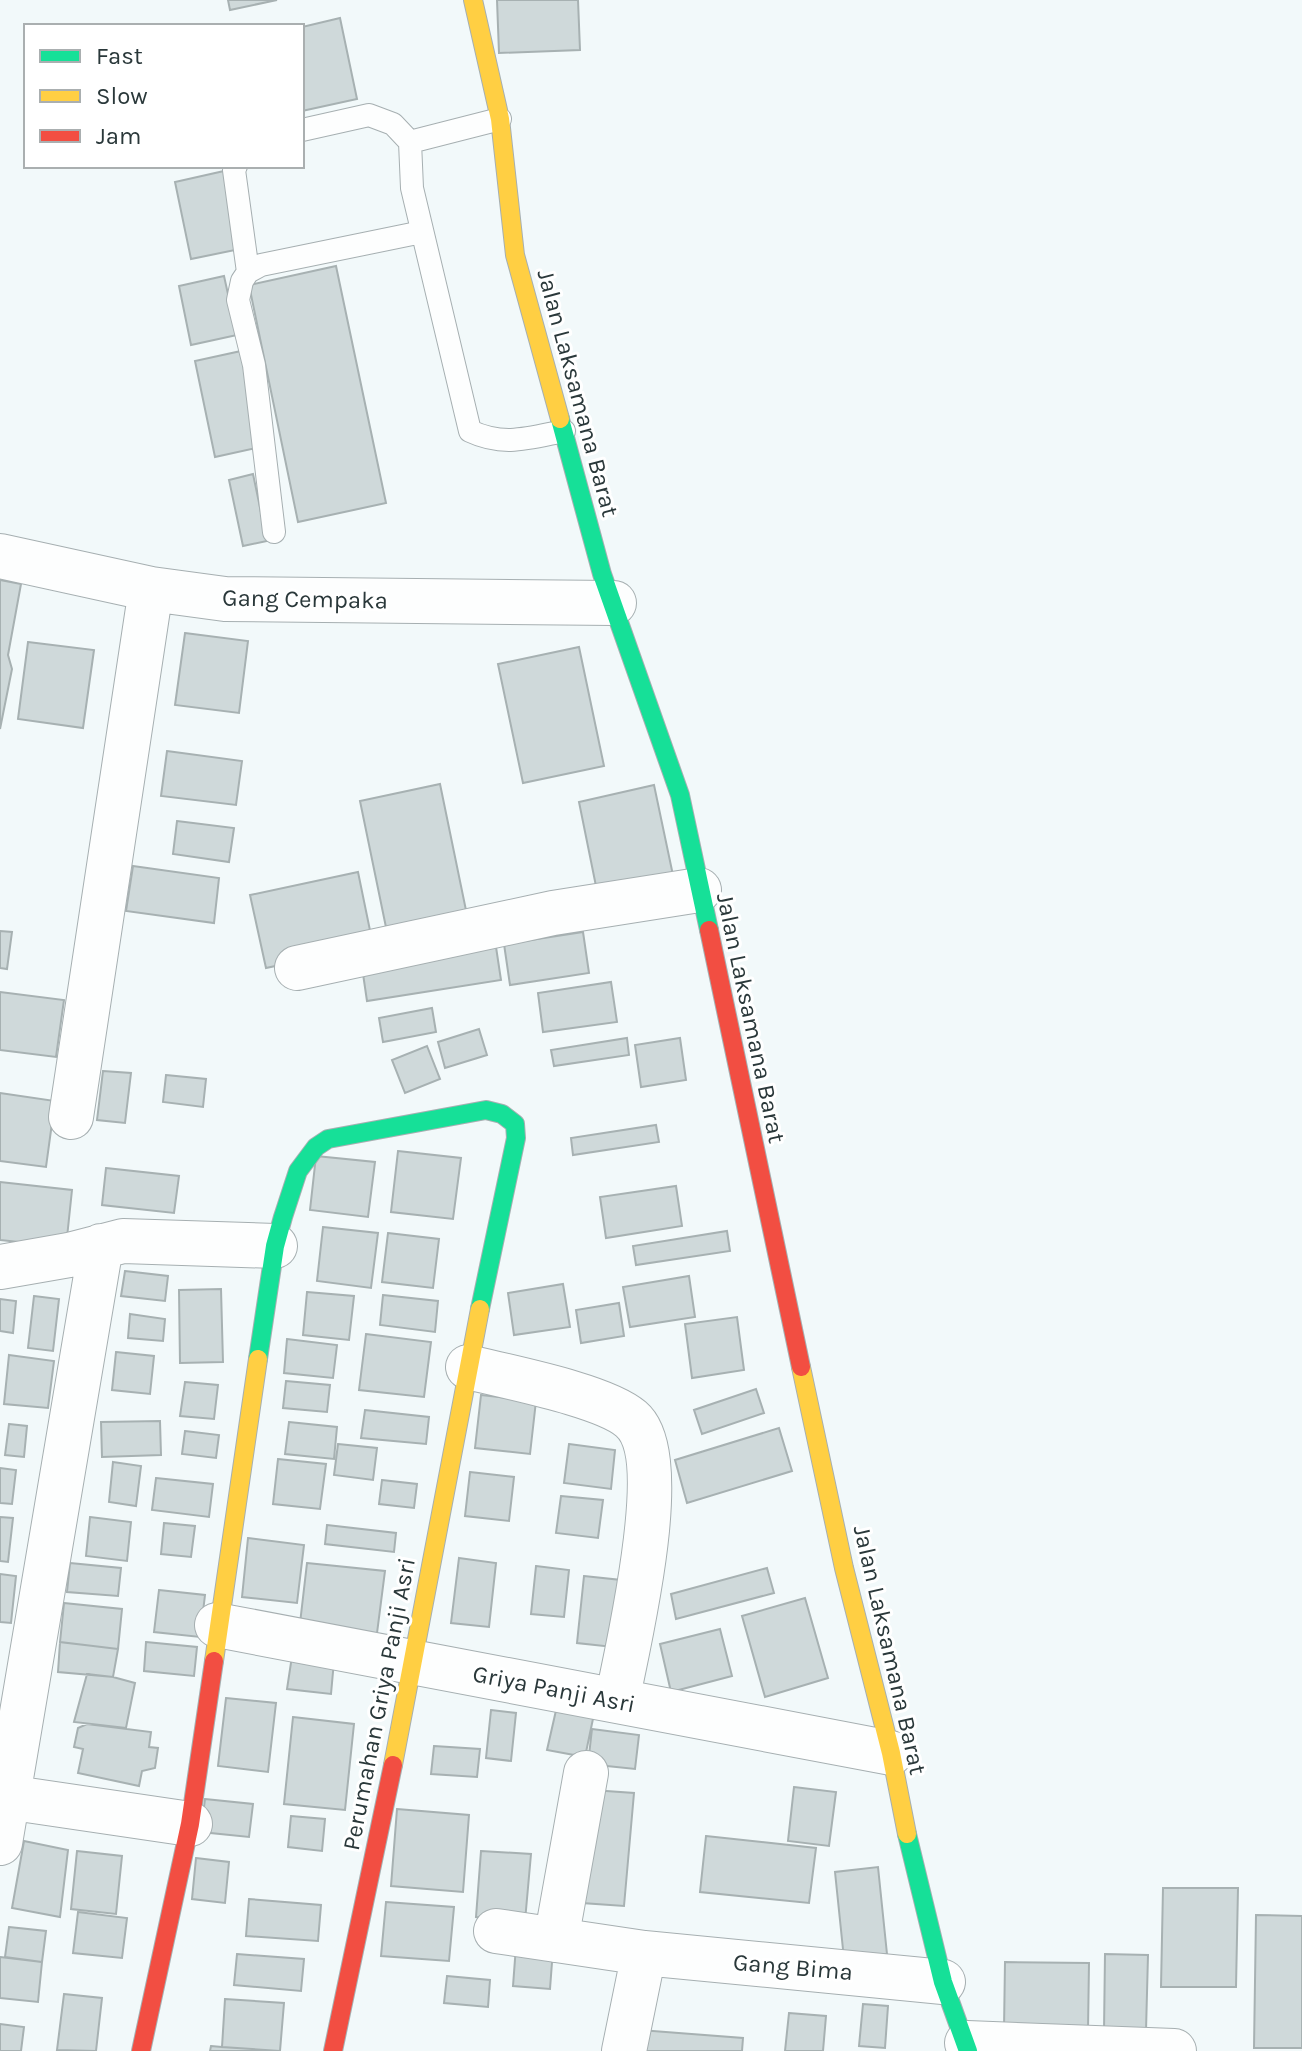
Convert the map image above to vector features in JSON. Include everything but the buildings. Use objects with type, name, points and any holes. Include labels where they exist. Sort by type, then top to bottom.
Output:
[{"type":"main road","name":"Jalan Laksamana Barat","points":[[473,0],[500,119],[515,255],[602,574],[680,795],[844,1568],[891,1753],[913,1863],[943,1982],[967,2047]]},
{"type":"main road","name":"Perumahan Griya Panji Asri","points":[[275,1246],[299,1169],[318,1144],[328,1139],[486,1110],[506,1114],[515,1124],[516,1138],[468,1367],[414,1662],[333,2051]]},
{"type":"main road","points":[[141,2051],[190,1824],[275,1246]]},
{"type":"street","name":"Gang Cempaka","points":[[0,556],[151,589],[225,599],[614,603]]},
{"type":"street","points":[[71,1117],[151,589]]},
{"type":"street","points":[[297,968],[553,913],[699,890]]},
{"type":"street","points":[[0,1267],[69,1255],[123,1241],[275,1246]]},
{"type":"street","points":[[0,1843],[5,1796],[101,1246]]},
{"type":"street","points":[[468,1367],[607,1404],[633,1421],[643,1441],[651,1490],[648,1533],[617,1701]]},
{"type":"street","name":"Griya Panji Asri","points":[[217,1625],[891,1753]]},
{"type":"street","points":[[556,1940],[586,1773]]},
{"type":"street","points":[[5,1796],[190,1824]]},
{"type":"street","name":"Gang Bima","points":[[496,1931],[644,1953],[943,1982]]},
{"type":"street","points":[[624,2051],[644,1953]]},
{"type":"street","points":[[967,2047],[1174,2051]]},
{"type":"lane","points":[[304,130],[369,115],[393,124],[410,142],[412,188],[470,431],[490,440],[516,441],[564,431]]},
{"type":"lane","points":[[410,142],[500,119]]},
{"type":"lane","points":[[235,168],[248,272]]},
{"type":"lane","points":[[274,532],[254,365],[238,300],[242,281],[248,272],[261,265],[422,232]]},
{"type":"traffic: fast","points":[[560,419],[602,574],[680,795],[709,930]]},
{"type":"traffic: fast","points":[[258,1359],[275,1246],[283,1217],[298,1171],[316,1147],[328,1139],[486,1110],[502,1114],[515,1124],[516,1138],[480,1309]]},
{"type":"traffic: fast","points":[[907,1834],[943,1982],[968,2051]]},
{"type":"traffic: slow","points":[[473,0],[500,119],[515,255],[560,419]]},
{"type":"traffic: slow","points":[[393,1765],[480,1309]]},
{"type":"traffic: slow","points":[[214,1661],[258,1359]]},
{"type":"traffic: slow","points":[[801,1367],[844,1568],[891,1753],[907,1834]]},
{"type":"traffic: jam","points":[[709,930],[801,1367]]},
{"type":"traffic: jam","points":[[141,2051],[190,1824],[214,1661]]},
{"type":"traffic: jam","points":[[333,2051],[393,1765]]}]
